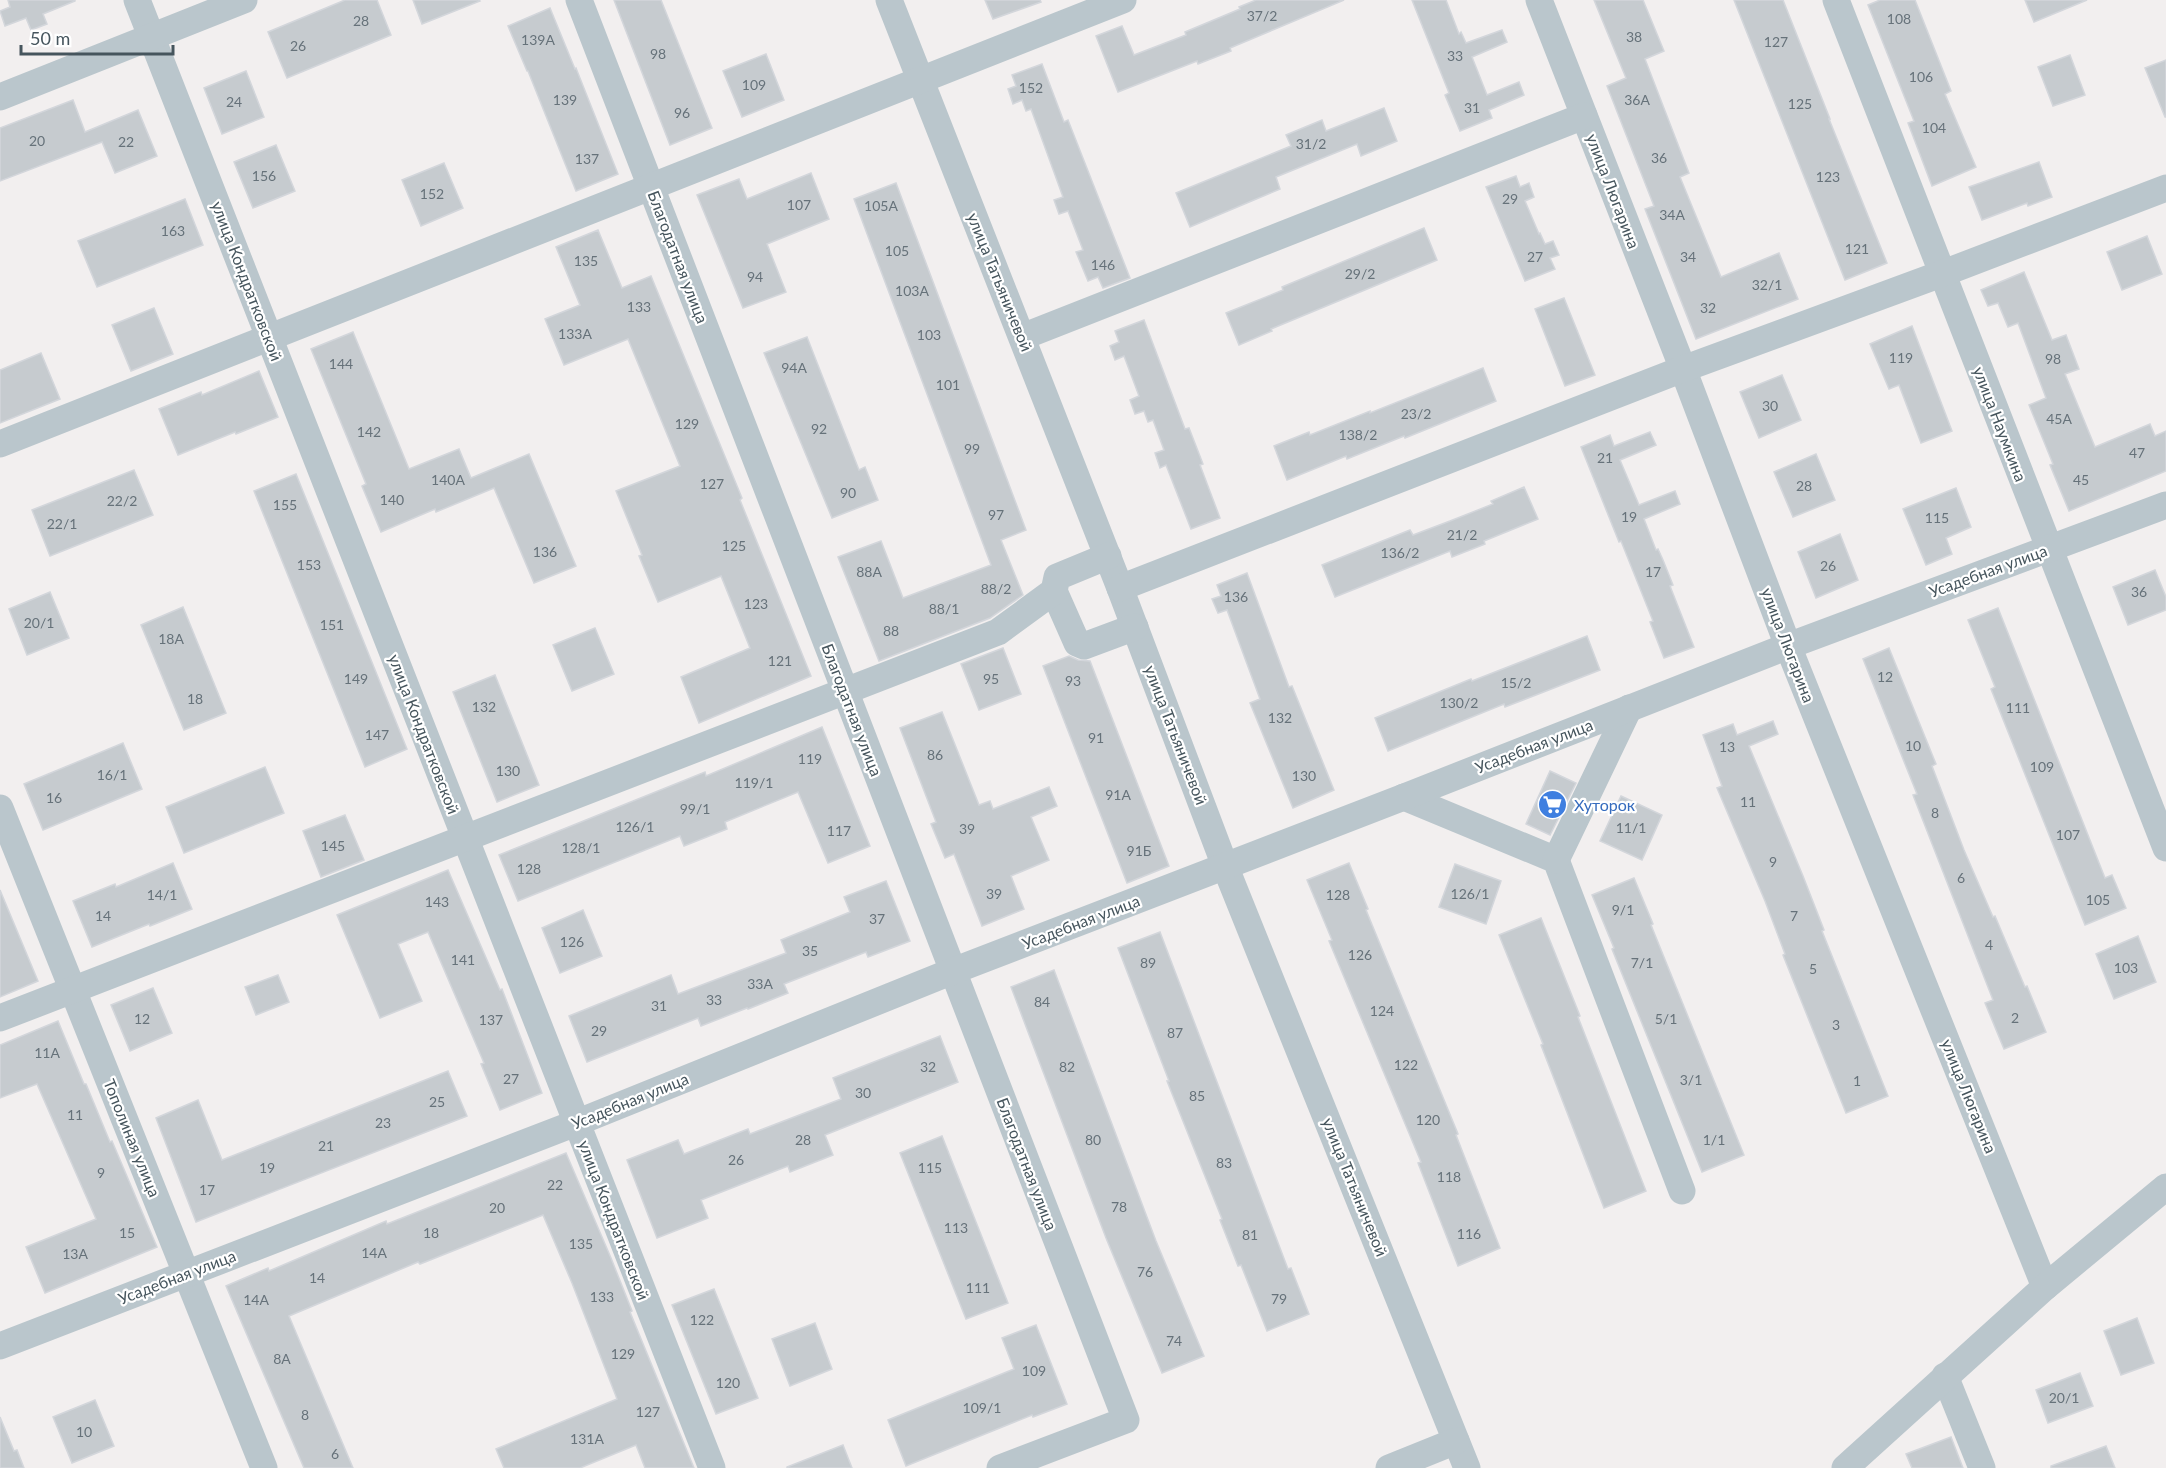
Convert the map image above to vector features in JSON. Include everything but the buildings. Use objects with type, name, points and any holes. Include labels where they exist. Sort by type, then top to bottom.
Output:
[{"type":"street","name":"улица Кондратковской","points":[[137,0],[712,1468]]},
{"type":"street","points":[[0,97],[244,0]]},
{"type":"street","name":"Благодатная улица","points":[[579,0],[1126,1420],[1000,1468]]},
{"type":"street","name":"улица Татьяничевой","points":[[889,0],[1108,556],[1226,866],[1467,1468]]},
{"type":"street","points":[[0,444],[1123,0]]},
{"type":"street","name":"улица Люгарина","points":[[1539,0],[1788,646],[2045,1287]]},
{"type":"street","name":"улица Наумкина","points":[[1836,0],[2166,848]]},
{"type":"street","points":[[1022,337],[1584,116]]},
{"type":"street","points":[[1120,588],[1683,369],[2166,188]]},
{"type":"street","name":"Усадебная улица","points":[[0,1346],[576,1123],[953,971],[1788,646],[2166,505]]},
{"type":"street","points":[[1108,556],[1057,577],[1054,591],[1077,643],[1084,646],[1135,627]]},
{"type":"street","points":[[0,1018],[998,632],[1054,591]]},
{"type":"street","points":[[1556,860],[1629,708]]},
{"type":"street","points":[[1404,797],[1556,860],[1683,1191]]},
{"type":"street","name":"Тополиная улица","points":[[0,808],[264,1468]]},
{"type":"street","points":[[1845,1468],[2045,1287],[2166,1187]]},
{"type":"street","points":[[1945,1376],[1982,1468]]},
{"type":"street","points":[[1389,1468],[1456,1441]]},
{"type":"place","name":"Хуторок","points":[[1553,805]]}]
